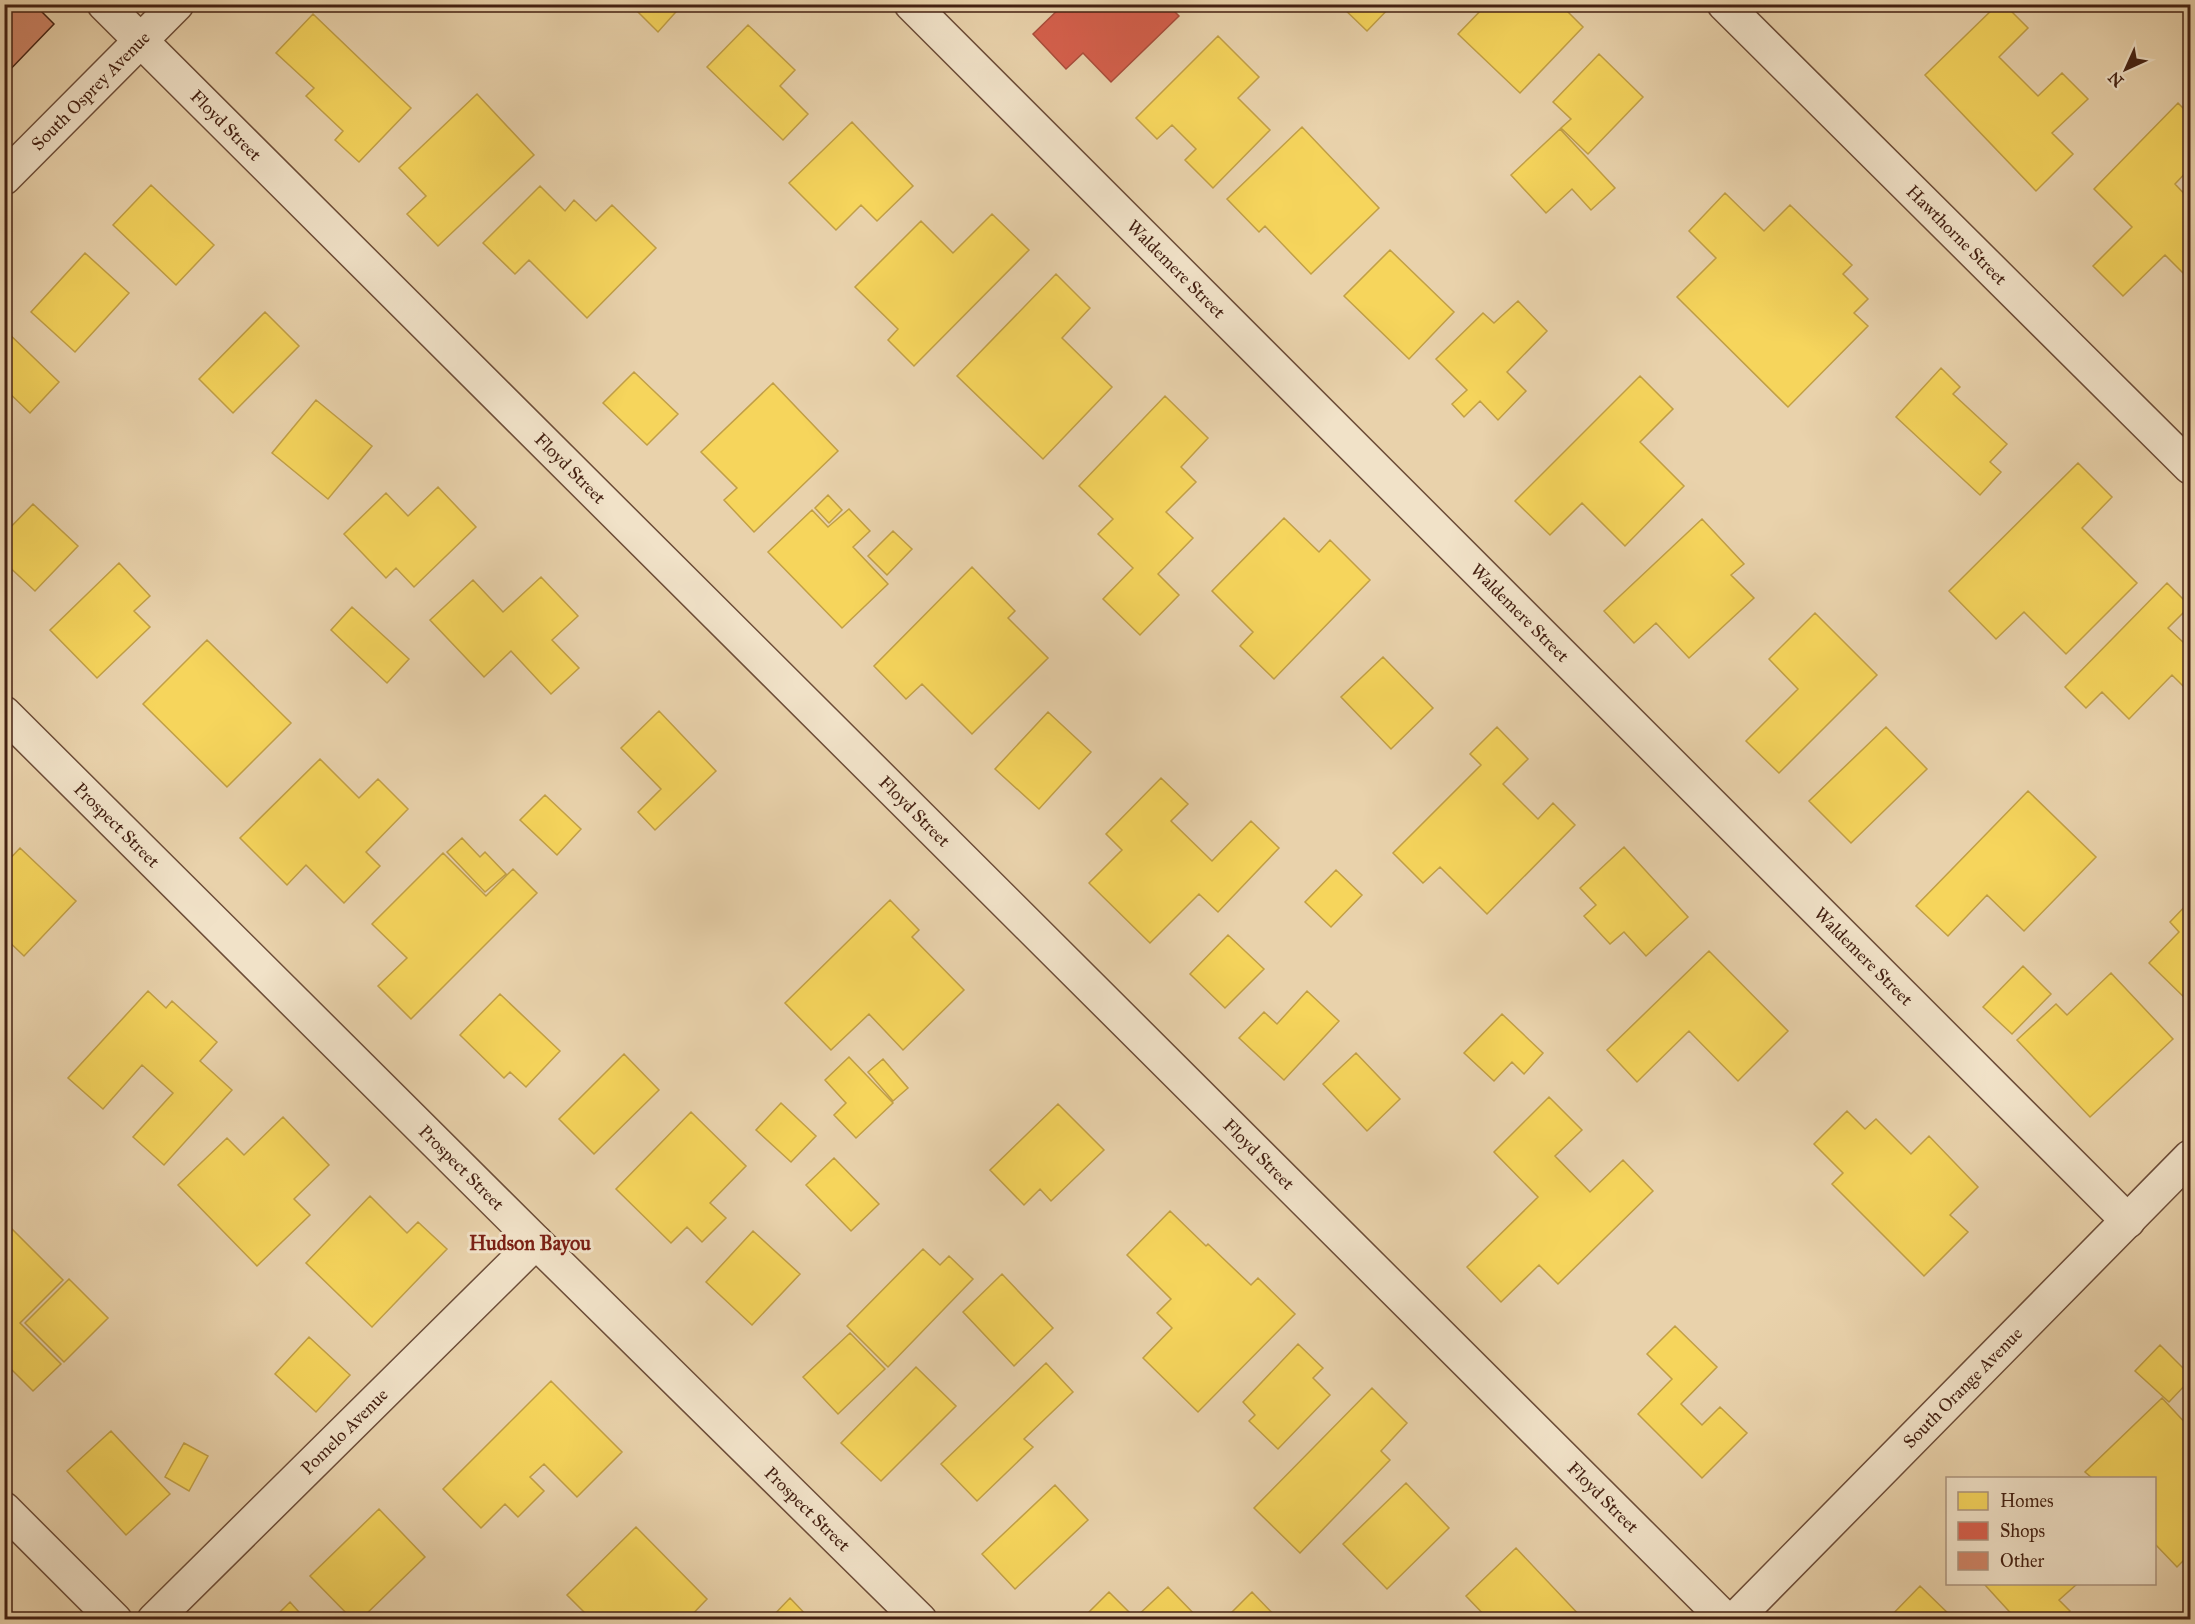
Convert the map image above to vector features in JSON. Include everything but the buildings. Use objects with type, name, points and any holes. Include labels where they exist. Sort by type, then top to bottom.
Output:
[{"type":"street","name":"Floyd Street","points":[[104,4],[1726,1620]]},
{"type":"street","name":"South Osprey Avenue","points":[[4,178],[177,4]]},
{"type":"street","name":"Waldemere Street","points":[[911,4],[2128,1221]]},
{"type":"street","name":"Hawthorne Street","points":[[1724,4],[2190,467]]},
{"type":"street","name":"Prospect Street","points":[[4,713],[920,1620]]},
{"type":"street","name":"South Orange Avenue","points":[[1734,1620],[2190,1158]]},
{"type":"street","name":"Pomelo Avenue","points":[[154,1620],[536,1242]]},
{"type":"street","points":[[4,1509],[115,1620]]},
{"type":"district","name":"Hudson Bayou","points":[[530,1243]]}]
